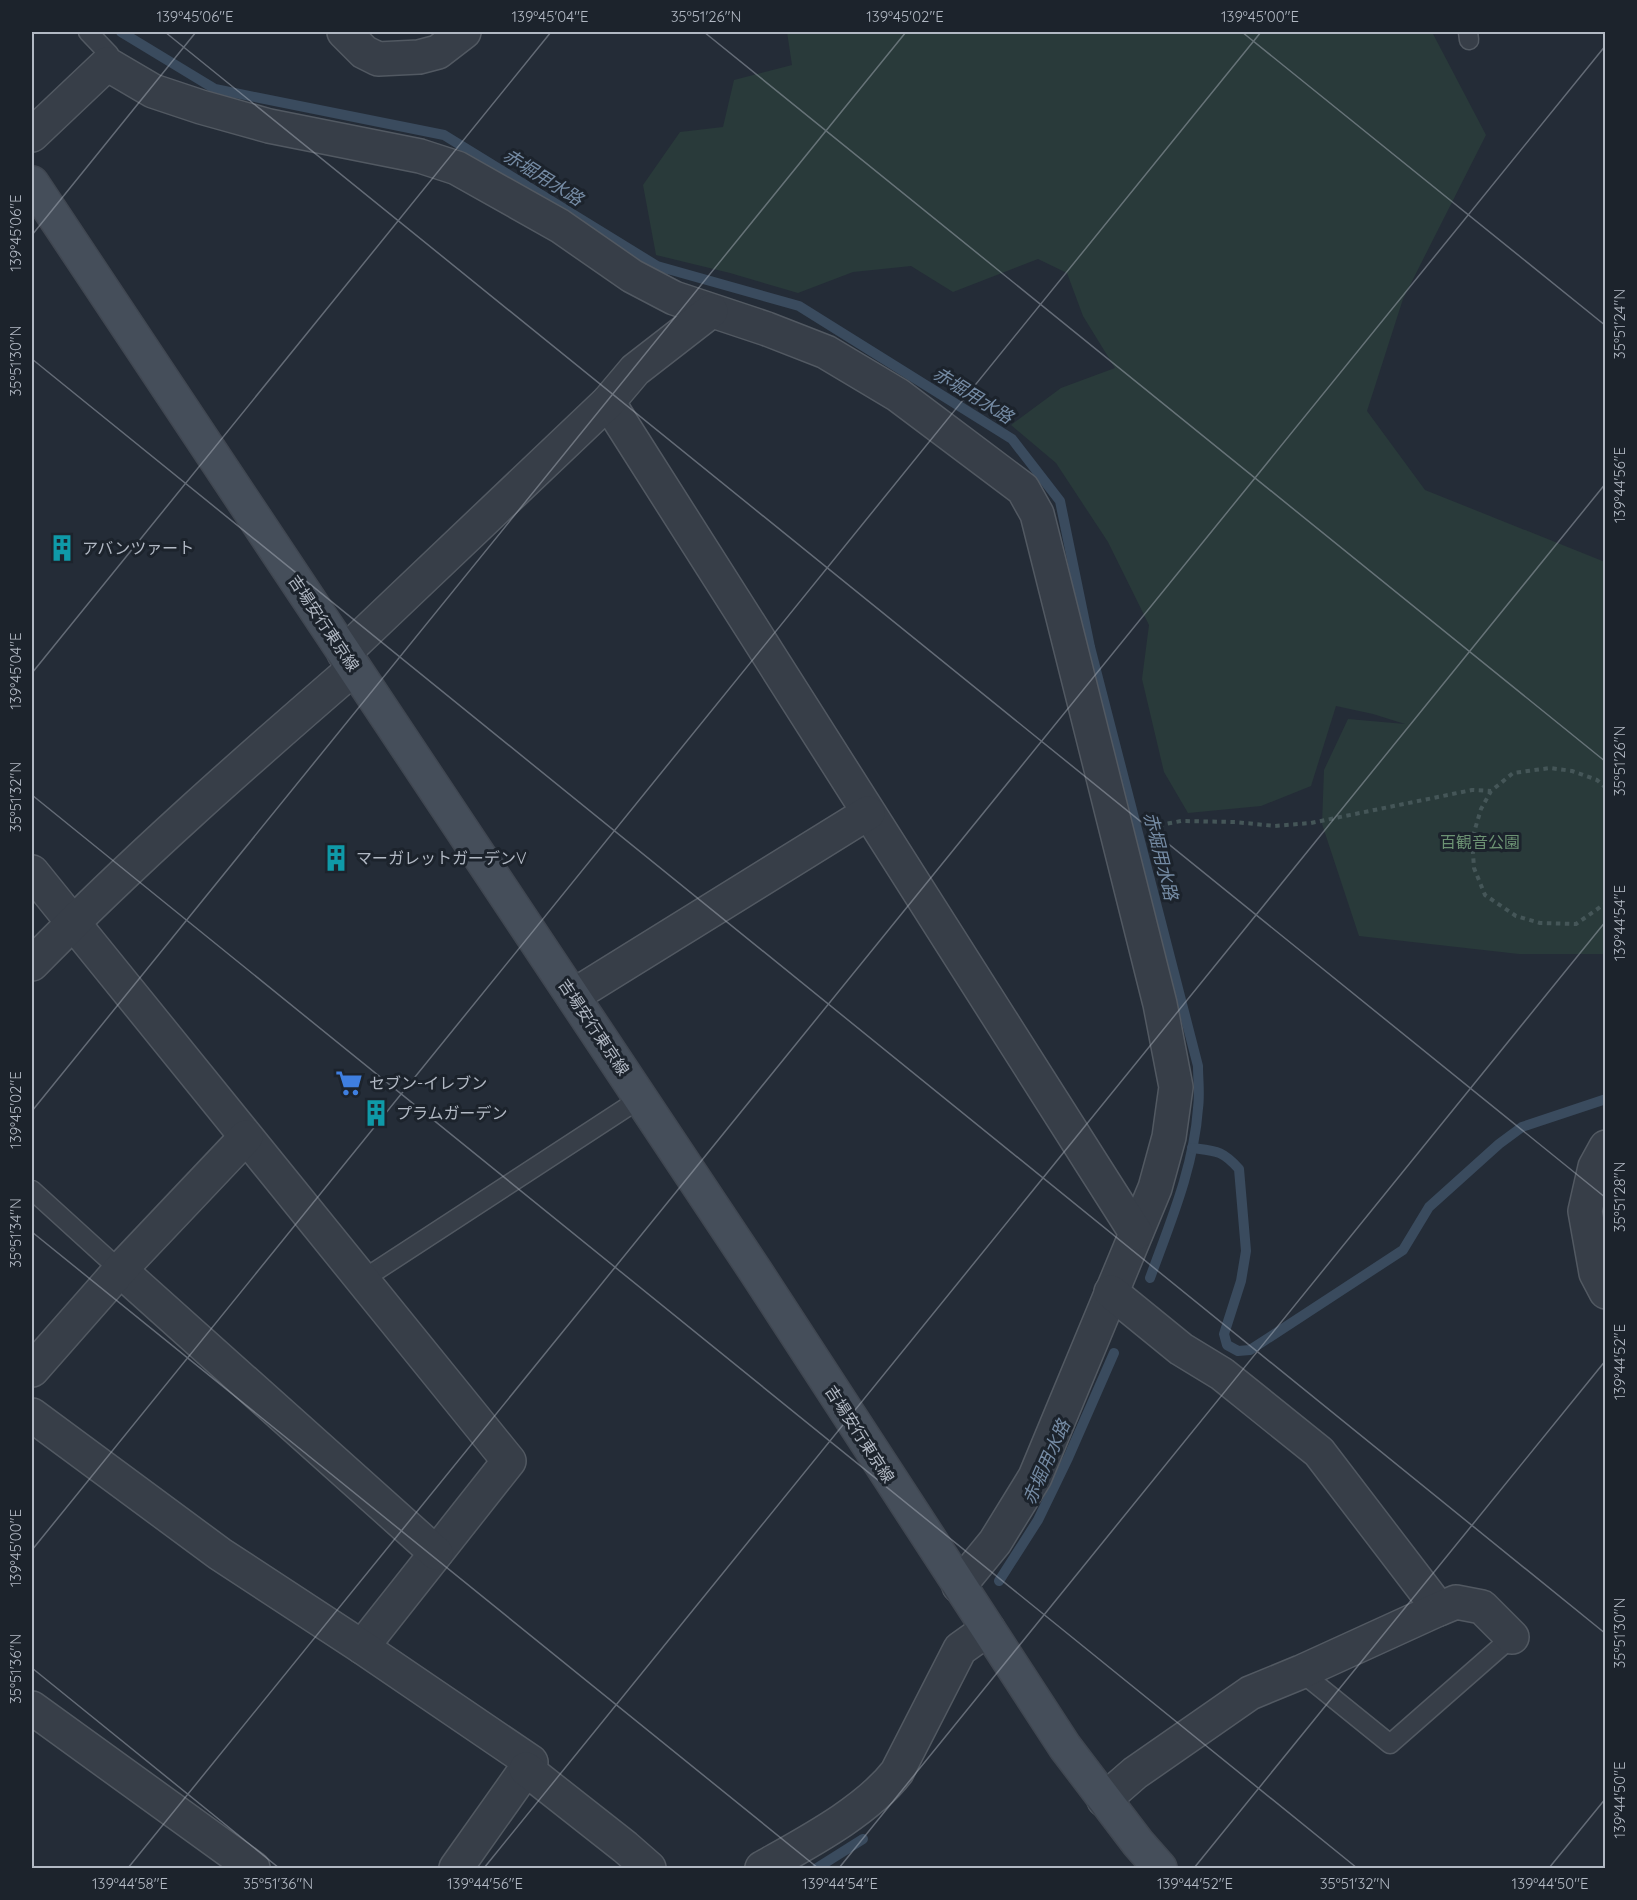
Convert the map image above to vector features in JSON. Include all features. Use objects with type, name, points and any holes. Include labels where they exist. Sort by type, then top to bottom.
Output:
[{"type":"main road","name":"吉場安行東京線","points":[[32,183],[641,1098],[1065,1747],[1160,1869]]},
{"type":"street","points":[[344,32],[364,52],[378,58],[418,57],[438,52],[464,32]]},
{"type":"street","points":[[32,135],[107,64],[153,91],[201,108],[269,126],[420,156],[457,168],[560,226],[632,276],[674,298],[767,328],[826,352],[898,395],[1023,489],[1037,514],[1160,1004],[1176,1087],[1169,1137],[1155,1188],[1035,1477],[995,1542],[959,1586]]},
{"type":"street","points":[[32,964],[72,923],[268,742],[608,402],[635,370],[711,311]]},
{"type":"street","points":[[608,402],[1136,1233]]},
{"type":"street","points":[[573,996],[868,813]]},
{"type":"street","points":[[32,872],[509,1461],[362,1647]]},
{"type":"street","points":[[32,1370],[120,1270],[246,1137]]},
{"type":"street","points":[[1605,1147],[1595,1167],[1586,1211],[1596,1273],[1605,1292]]},
{"type":"street","points":[[120,1270],[436,1553]]},
{"type":"street","points":[[1111,1292],[1181,1349],[1222,1374],[1319,1452],[1439,1609]]},
{"type":"street","points":[[32,1415],[220,1554],[531,1762],[456,1869]]},
{"type":"street","points":[[1104,1800],[1136,1773],[1250,1693],[1456,1602],[1482,1607],[1512,1637]]},
{"type":"street","points":[[762,1869],[828,1830],[886,1787],[897,1772],[960,1649],[988,1629]]},
{"type":"street","points":[[32,1708],[253,1869]]},
{"type":"street","points":[[526,1769],[625,1847],[649,1869]]},
{"type":"lane","points":[[88,32],[109,54],[107,64]]},
{"type":"lane","points":[[362,1280],[641,1098]]},
{"type":"lane","points":[[32,1190],[120,1270]]},
{"type":"lane","points":[[1301,1672],[1390,1744],[1512,1637]]},
{"type":"path","points":[[1605,788],[1597,780],[1572,771],[1550,768],[1514,772],[1491,791],[1481,809],[1472,839],[1474,868],[1485,895],[1516,916],[1540,923],[1576,924],[1605,903]]},
{"type":"path","points":[[1117,834],[1181,821],[1235,822],[1275,826],[1311,823],[1472,790],[1491,791]]},
{"type":"green space","name":"百観音公園","points":[[787,32],[1432,32],[1486,135],[1403,299],[1367,411],[1425,490],[1605,562],[1605,954],[1519,954],[1359,936],[1322,824],[1324,770],[1348,719],[1405,724],[1336,706],[1311,786],[1261,806],[1188,813],[1164,772],[1142,679],[1149,625],[1108,542],[1056,463],[1011,425],[1061,388],[1115,368],[1083,316],[1067,273],[1038,259],[953,292],[911,266],[853,272],[798,293],[656,255],[643,185],[680,132],[723,127],[734,80],[792,65]]},
{"type":"waterway","name":"赤堀用水路","points":[[121,32],[215,89],[444,135],[657,266],[799,306],[1012,439],[1060,501],[1090,647],[1198,1066],[1199,1103],[1192,1152],[1173,1216],[1150,1278]]},
{"type":"waterway","points":[[1192,1148],[1218,1152],[1239,1169],[1246,1251],[1241,1281],[1224,1334],[1227,1345],[1238,1351],[1250,1350],[1403,1250],[1429,1207],[1499,1144],[1522,1127],[1606,1099]]},
{"type":"waterway","name":"赤堀用水路","points":[[999,1581],[1038,1520],[1114,1353]]},
{"type":"waterway","name":"赤堀用水路","points":[[817,1868],[863,1839]]},
{"type":"place","name":"アバンツァート","points":[[62,548]]},
{"type":"place","name":"マーガレットガーデンV","points":[[336,858]]},
{"type":"place","name":"セブン-イレブン","points":[[349,1083]]},
{"type":"place","name":"プラムガーデン","points":[[376,1113]]}]
